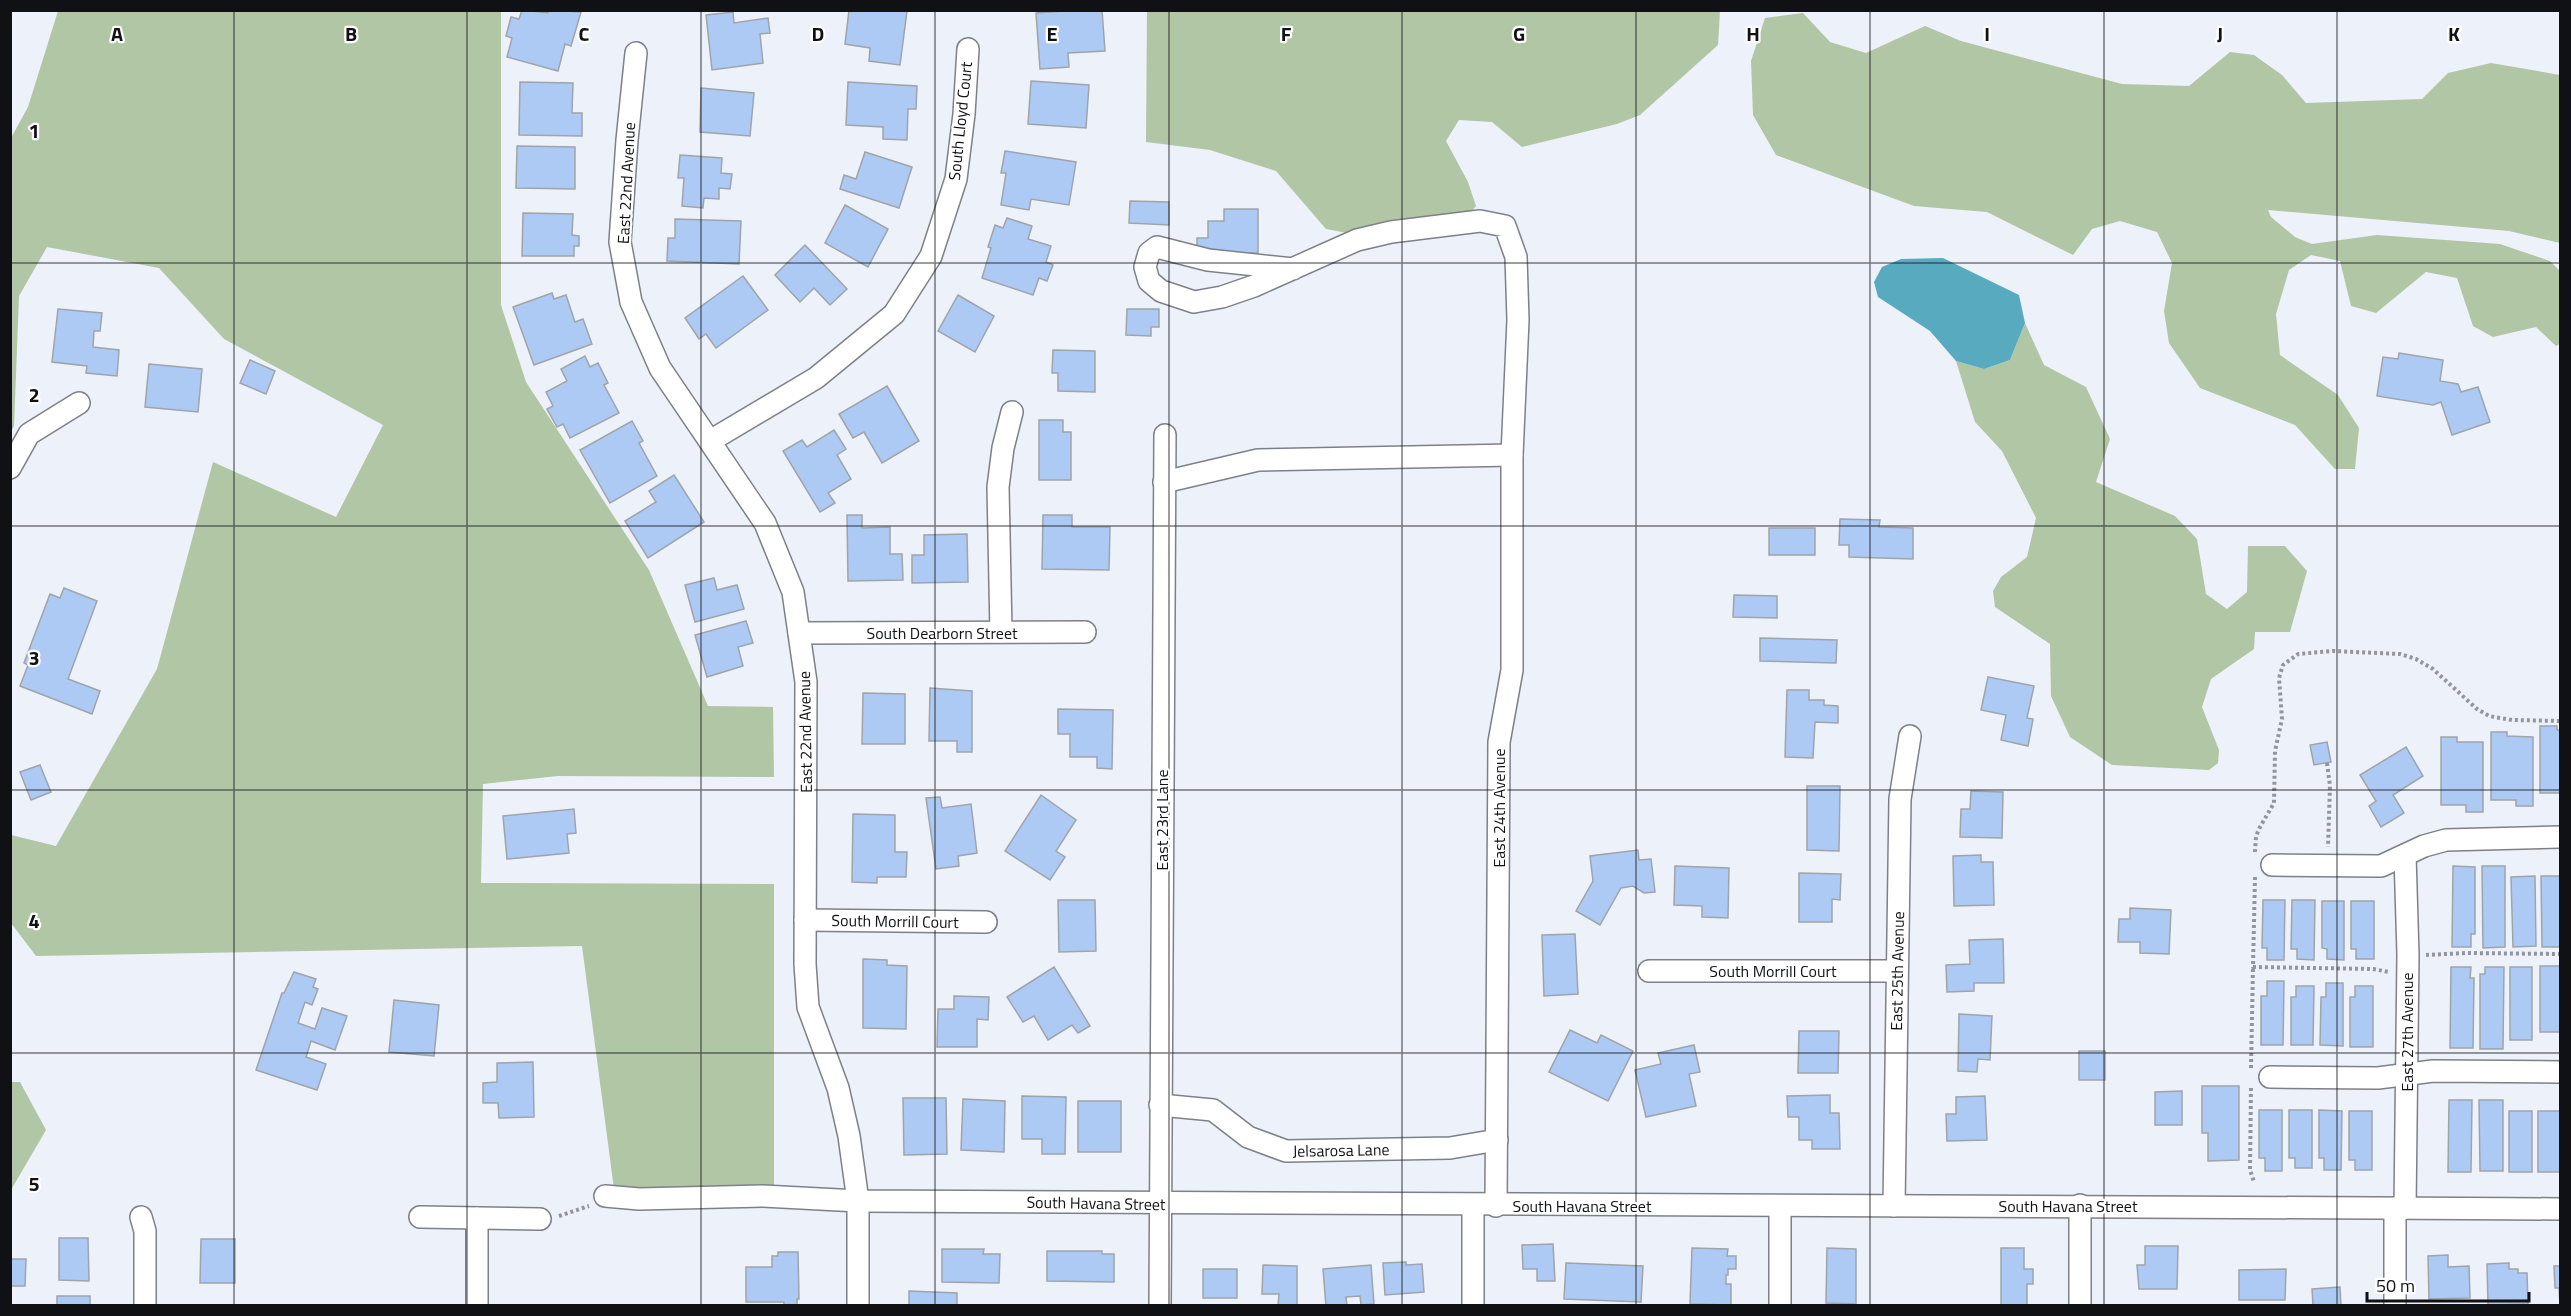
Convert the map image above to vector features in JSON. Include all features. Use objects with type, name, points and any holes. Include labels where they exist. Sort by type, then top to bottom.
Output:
[{"type":"street","name":"South Lloyd Court","points":[[710,441],[816,378],[894,314],[931,256],[956,178],[964,114],[968,49]]},
{"type":"street","name":"East 22nd Avenue","points":[[636,53],[620,242],[631,302],[660,368],[765,523],[793,592],[806,682],[805,964],[808,1006],[838,1088],[849,1136],[858,1201],[858,1305]]},
{"type":"street","name":"East 24th Avenue","points":[[1293,269],[1357,240],[1391,232],[1480,220],[1504,226],[1516,257],[1518,320],[1516,412],[1512,455],[1512,670],[1499,742],[1496,1206]]},
{"type":"street","points":[[1157,247],[1208,260],[1293,269],[1222,297],[1194,302],[1161,291],[1149,281],[1145,267],[1149,253],[1157,247]]},
{"type":"street","points":[[10,468],[29,434],[79,403]]},
{"type":"street","points":[[1000,632],[998,487],[1003,448],[1012,412]]},
{"type":"street","name":"East 23rd Lane","points":[[1160,1305],[1165,435]]},
{"type":"street","points":[[1164,482],[1258,460],[1512,455]]},
{"type":"street","name":"South Dearborn Street","points":[[799,633],[1086,632]]},
{"type":"street","name":"East 25th Avenue","points":[[1894,1206],[1900,799],[1910,736]]},
{"type":"street","points":[[2264,861],[2328,866],[2381,866],[2424,846],[2446,840],[2560,837]]},
{"type":"street","name":"East 27th Avenue","points":[[2395,1305],[2407,1075],[2408,965],[2405,855]]},
{"type":"street","name":"South Morrill Court","points":[[805,920],[986,922]]},
{"type":"street","name":"South Morrill Court","points":[[1649,971],[1897,971]]},
{"type":"street","points":[[2270,1077],[2378,1078],[2433,1071],[2560,1072]]},
{"type":"street","name":"Jelsarosa Lane","points":[[1160,1105],[1214,1110],[1248,1137],[1286,1151],[1450,1148],[1497,1140]]},
{"type":"street","name":"South Havana Street","points":[[605,1196],[639,1199],[763,1196],[858,1201],[1159,1204],[2080,1205],[2560,1209]]},
{"type":"street","points":[[2080,1205],[2080,1305]]},
{"type":"street","points":[[1473,1206],[1473,1305]]},
{"type":"street","points":[[1780,1206],[1780,1305]]},
{"type":"street","points":[[141,1217],[146,1231],[145,1305]]},
{"type":"street","points":[[420,1217],[540,1219]]},
{"type":"street","points":[[477,1218],[477,1305]]},
{"type":"path","points":[[2264,861],[2256,836],[2274,803],[2275,751],[2282,719],[2279,678],[2283,665],[2298,654],[2333,651],[2400,654],[2416,659],[2433,669],[2489,716],[2512,720],[2560,720]]},
{"type":"path","points":[[2327,763],[2330,786],[2328,866]]},
{"type":"path","points":[[2254,876],[2253,967],[2373,969],[2408,965],[2466,952],[2560,954]]},
{"type":"path","points":[[540,1219],[579,1211],[605,1196]]},
{"type":"green space","points":[[58,11],[501,11],[501,305],[526,382],[649,570],[708,706],[773,707],[774,777],[558,776],[483,784],[481,883],[774,884],[774,1188],[614,1189],[582,946],[36,956],[11,923],[11,835],[56,846],[157,669],[213,462],[336,517],[383,425],[224,339],[159,268],[47,247],[19,296],[14,426],[11,432],[11,138],[28,107]]},
{"type":"green space","points":[[1147,11],[1720,11],[1718,45],[1640,115],[1617,124],[1522,147],[1492,122],[1459,120],[1446,141],[1468,182],[1476,206],[1468,216],[1353,234],[1326,229],[1276,171],[1210,150],[1146,142]]},
{"type":"green space","points":[[1803,13],[1830,42],[1866,53],[1925,26],[1961,41],[2122,84],[2189,86],[2230,52],[2254,55],[2282,75],[2306,103],[2422,99],[2448,73],[2491,63],[2560,75],[2560,243],[2509,231],[2268,210],[2271,217],[2295,237],[2312,244],[2377,235],[2500,244],[2550,261],[2560,271],[2560,344],[2556,346],[2536,327],[2493,337],[2473,326],[2457,278],[2426,272],[2376,313],[2351,306],[2340,261],[2311,255],[2289,270],[2276,314],[2280,355],[2338,395],[2359,428],[2355,469],[2335,469],[2295,425],[2200,388],[2169,343],[2164,311],[2172,263],[2157,232],[2120,221],[2092,229],[2073,255],[1987,212],[1914,206],[1776,155],[1753,115],[1751,61],[1765,18]]},
{"type":"green space","points":[[2025,323],[2044,365],[2086,387],[2110,439],[2096,482],[2175,516],[2197,539],[2206,594],[2227,609],[2247,592],[2248,546],[2285,546],[2307,571],[2290,632],[2255,632],[2254,649],[2211,679],[2202,707],[2219,750],[2218,763],[2209,770],[2112,765],[2070,737],[2051,696],[2050,644],[1995,607],[1993,591],[2001,577],[2027,557],[2036,518],[2002,451],[1975,422],[1956,361],[1984,369],[2010,360]]},
{"type":"green space","points":[[11,1082],[20,1082],[46,1130],[11,1190]]},
{"type":"water","points":[[1943,258],[2019,295],[2025,323],[2010,360],[1984,369],[1956,361],[1930,331],[1878,297],[1874,282],[1882,267],[1901,259]]},
{"type":"building","points":[[522,10],[548,13],[548,10],[581,12],[571,46],[565,44],[558,71],[507,57],[512,38],[506,36],[511,17],[519,19]]},
{"type":"building","points":[[849,10],[907,11],[900,65],[869,61],[870,48],[845,44]]},
{"type":"building","points":[[1102,10],[1105,51],[1068,53],[1069,67],[1040,69],[1036,13]]},
{"type":"building","points":[[733,12],[734,23],[768,18],[770,33],[760,34],[763,63],[712,70],[706,15]]},
{"type":"building","points":[[1031,81],[1089,85],[1086,128],[1028,124]]},
{"type":"building","points":[[520,82],[573,83],[572,113],[582,113],[582,136],[519,135]]},
{"type":"building","points":[[848,82],[917,86],[916,109],[908,109],[907,140],[883,139],[883,127],[846,125]]},
{"type":"building","points":[[701,88],[754,93],[750,136],[700,132]]},
{"type":"building","points":[[517,146],[575,147],[575,189],[516,188]]},
{"type":"building","points":[[1005,151],[1076,162],[1069,205],[1031,199],[1029,210],[1001,205],[1006,173],[1001,173]]},
{"type":"building","points":[[865,152],[912,167],[899,208],[840,189],[844,175],[856,179]]},
{"type":"building","points":[[680,155],[722,158],[721,173],[732,174],[730,189],[719,188],[719,199],[704,198],[703,208],[682,206],[684,178],[678,178]]},
{"type":"building","points":[[1130,201],[1169,202],[1169,225],[1129,223]]},
{"type":"building","points":[[845,205],[888,229],[868,267],[825,243]]},
{"type":"building","points":[[1224,209],[1258,209],[1258,253],[1197,252],[1197,238],[1208,238],[1208,221],[1224,221]]},
{"type":"building","points":[[523,213],[573,214],[572,235],[579,236],[579,246],[574,246],[574,256],[522,256]]},
{"type":"building","points":[[1007,218],[1032,226],[1028,239],[1051,246],[1046,262],[1053,265],[1047,281],[1039,278],[1033,295],[982,278],[995,225],[1003,228]]},
{"type":"building","points":[[675,219],[741,221],[739,264],[667,261],[668,238],[675,238]]},
{"type":"building","points":[[805,245],[847,289],[830,305],[814,288],[800,302],[775,275]]},
{"type":"building","points":[[743,276],[768,310],[716,348],[706,334],[699,339],[685,318]]},
{"type":"building","points":[[552,293],[554,299],[566,295],[575,322],[583,319],[592,344],[534,365],[513,307]]},
{"type":"building","points":[[958,295],[994,316],[975,352],[938,331]]},
{"type":"building","points":[[58,309],[102,313],[100,331],[94,331],[93,347],[119,350],[117,376],[86,373],[87,366],[52,362]]},
{"type":"building","points":[[1127,309],[1159,309],[1159,327],[1151,327],[1151,336],[1126,335]]},
{"type":"building","points":[[1053,350],[1095,351],[1095,392],[1058,391],[1058,373],[1052,373]]},
{"type":"building","points":[[2399,353],[2443,360],[2440,381],[2458,384],[2461,392],[2478,387],[2490,422],[2452,435],[2441,402],[2433,405],[2377,396],[2383,357],[2398,359]]},
{"type":"building","points":[[585,356],[590,367],[598,363],[608,383],[604,385],[619,413],[570,438],[563,424],[557,427],[547,409],[553,406],[546,392],[567,381],[561,369]]},
{"type":"building","points":[[250,360],[275,371],[266,394],[240,383]]},
{"type":"building","points":[[149,364],[202,369],[198,412],[145,407]]},
{"type":"building","points":[[887,386],[919,441],[882,463],[864,432],[853,438],[839,414]]},
{"type":"building","points":[[1039,420],[1063,420],[1063,432],[1071,432],[1071,480],[1039,480]]},
{"type":"building","points":[[632,421],[643,441],[639,443],[657,476],[610,503],[580,450]]},
{"type":"building","points":[[834,430],[846,449],[837,455],[851,479],[828,493],[835,503],[820,512],[783,451],[802,440],[807,447]]},
{"type":"building","points":[[674,475],[704,522],[648,558],[625,521],[656,502],[649,491]]},
{"type":"building","points":[[847,515],[862,515],[862,528],[890,527],[890,554],[902,554],[903,580],[848,581]]},
{"type":"building","points":[[1043,515],[1072,515],[1072,527],[1110,527],[1109,570],[1042,569]]},
{"type":"building","points":[[1840,519],[1880,520],[1879,527],[1913,528],[1913,559],[1849,557],[1849,545],[1839,545]]},
{"type":"building","points":[[1769,528],[1815,528],[1815,555],[1769,555]]},
{"type":"building","points":[[967,534],[968,582],[912,583],[912,555],[924,555],[924,535]]},
{"type":"building","points":[[714,578],[717,590],[737,585],[744,609],[695,622],[685,585]]},
{"type":"building","points":[[64,588],[97,601],[68,679],[100,691],[92,714],[20,686],[28,665],[24,663],[50,594],[60,598]]},
{"type":"building","points":[[1734,595],[1777,596],[1777,618],[1733,617]]},
{"type":"building","points":[[746,621],[753,643],[738,647],[743,666],[707,677],[695,635]]},
{"type":"building","points":[[1760,638],[1837,640],[1836,663],[1760,661]]},
{"type":"building","points":[[1988,677],[2034,686],[2027,718],[2033,719],[2028,746],[2001,740],[2006,715],[1981,710]]},
{"type":"building","points":[[930,688],[972,691],[972,752],[957,752],[957,741],[929,741]]},
{"type":"building","points":[[1787,690],[1809,690],[1809,700],[1824,700],[1824,705],[1838,706],[1838,723],[1815,722],[1813,758],[1785,757]]},
{"type":"building","points":[[863,693],[905,694],[905,744],[862,744]]},
{"type":"building","points":[[1058,709],[1113,710],[1112,769],[1097,768],[1097,757],[1070,757],[1070,734],[1058,734]]},
{"type":"building","points":[[2540,726],[2557,726],[2557,730],[2560,730],[2560,793],[2540,793]]},
{"type":"building","points":[[2491,732],[2507,732],[2507,736],[2533,737],[2533,806],[2516,806],[2516,800],[2491,800]]},
{"type":"building","points":[[2441,737],[2457,737],[2457,742],[2483,742],[2483,812],[2466,812],[2466,805],[2441,805]]},
{"type":"building","points":[[2327,742],[2331,762],[2314,765],[2310,745]]},
{"type":"building","points":[[2406,747],[2423,776],[2393,795],[2404,813],[2381,827],[2369,806],[2376,801],[2360,775]]},
{"type":"building","points":[[40,765],[51,792],[31,800],[20,772]]},
{"type":"building","points":[[1807,786],[1840,786],[1839,851],[1807,850]]},
{"type":"building","points":[[1971,791],[2003,792],[2002,838],[1960,837],[1961,809],[1970,809]]},
{"type":"building","points":[[1041,795],[1076,820],[1056,851],[1065,857],[1050,880],[1005,851]]},
{"type":"building","points":[[940,797],[942,808],[971,804],[977,853],[958,856],[959,866],[936,869],[926,798]]},
{"type":"building","points":[[574,809],[576,833],[567,834],[569,853],[507,859],[503,816]]},
{"type":"building","points":[[853,814],[895,815],[895,852],[907,852],[906,877],[877,877],[877,883],[852,882]]},
{"type":"building","points":[[1638,850],[1639,860],[1651,859],[1655,892],[1644,893],[1633,886],[1621,888],[1600,925],[1576,911],[1593,881],[1590,856]]},
{"type":"building","points":[[1981,855],[1981,862],[1993,862],[1994,905],[1954,906],[1953,856]]},
{"type":"building","points":[[1675,866],[1729,868],[1728,918],[1702,917],[1702,906],[1674,905]]},
{"type":"building","points":[[2453,866],[2475,867],[2475,934],[2471,934],[2471,947],[2452,947]]},
{"type":"building","points":[[2482,866],[2505,866],[2505,947],[2483,948]]},
{"type":"building","points":[[1799,873],[1841,874],[1840,900],[1832,899],[1832,922],[1799,922]]},
{"type":"building","points":[[2535,876],[2536,946],[2513,947],[2511,877]]},
{"type":"building","points":[[2541,876],[2560,876],[2560,947],[2542,947]]},
{"type":"building","points":[[1058,900],[1095,900],[1096,951],[1059,952]]},
{"type":"building","points":[[2263,900],[2285,900],[2284,960],[2267,960],[2267,948],[2262,948]]},
{"type":"building","points":[[2292,900],[2315,900],[2314,960],[2297,959],[2297,949],[2291,949]]},
{"type":"building","points":[[2322,901],[2344,901],[2344,960],[2327,959],[2327,949],[2322,948]]},
{"type":"building","points":[[2351,901],[2374,901],[2374,959],[2356,959],[2356,949],[2351,949]]},
{"type":"building","points":[[2130,908],[2171,910],[2169,954],[2140,953],[2140,942],[2118,942],[2119,919],[2130,919]]},
{"type":"building","points":[[1575,934],[1578,994],[1544,996],[1542,935]]},
{"type":"building","points":[[2003,939],[2004,983],[1974,983],[1974,991],[1947,992],[1946,965],[1970,964],[1969,940]]},
{"type":"building","points":[[863,959],[887,960],[887,965],[907,966],[906,1029],[863,1028]]},
{"type":"building","points":[[2540,966],[2560,966],[2560,1032],[2540,1032]]},
{"type":"building","points":[[1054,967],[1090,1026],[1078,1033],[1072,1025],[1048,1040],[1034,1016],[1023,1022],[1007,997]]},
{"type":"building","points":[[2451,967],[2471,967],[2470,978],[2474,978],[2473,1048],[2450,1048]]},
{"type":"building","points":[[2485,967],[2504,967],[2503,1049],[2480,1049],[2480,974],[2485,974]]},
{"type":"building","points":[[2510,967],[2532,967],[2532,1040],[2510,1040]]},
{"type":"building","points":[[294,972],[316,979],[313,987],[318,989],[312,1005],[305,1002],[298,1023],[315,1029],[322,1008],[347,1016],[335,1050],[311,1041],[306,1057],[326,1064],[317,1090],[256,1070],[282,993]]},
{"type":"building","points":[[2267,981],[2284,981],[2283,1045],[2261,1045],[2261,996],[2267,996]]},
{"type":"building","points":[[2326,983],[2343,983],[2343,1046],[2320,1045],[2321,997],[2326,997]]},
{"type":"building","points":[[2296,986],[2314,986],[2313,1045],[2291,1045],[2291,997],[2296,997]]},
{"type":"building","points":[[2355,986],[2373,986],[2373,1047],[2350,1047],[2350,997],[2355,997]]},
{"type":"building","points":[[954,996],[989,997],[988,1020],[977,1019],[977,1047],[937,1047],[938,1009],[954,1009]]},
{"type":"building","points":[[394,1000],[439,1005],[434,1056],[389,1052]]},
{"type":"building","points":[[1959,1014],[1992,1016],[1990,1060],[1978,1059],[1977,1072],[1958,1071]]},
{"type":"building","points":[[1570,1030],[1597,1043],[1601,1035],[1633,1051],[1608,1101],[1549,1072]]},
{"type":"building","points":[[1799,1031],[1839,1031],[1838,1073],[1798,1073]]},
{"type":"building","points":[[1694,1045],[1700,1072],[1689,1074],[1696,1106],[1646,1117],[1635,1070],[1661,1064],[1658,1053]]},
{"type":"building","points":[[2079,1051],[2105,1051],[2105,1080],[2079,1080]]},
{"type":"building","points":[[533,1062],[534,1117],[499,1118],[498,1103],[483,1103],[483,1083],[497,1082],[497,1063]]},
{"type":"building","points":[[2202,1086],[2239,1086],[2239,1160],[2208,1161],[2208,1133],[2202,1133]]},
{"type":"building","points":[[2182,1091],[2182,1125],[2155,1125],[2155,1092]]},
{"type":"building","points":[[1830,1095],[1830,1113],[1839,1113],[1840,1149],[1812,1149],[1812,1140],[1799,1140],[1799,1117],[1788,1117],[1787,1096]]},
{"type":"building","points":[[1022,1096],[1066,1097],[1065,1154],[1042,1154],[1042,1139],[1022,1139]]},
{"type":"building","points":[[1985,1096],[1987,1140],[1947,1141],[1946,1114],[1956,1114],[1956,1097]]},
{"type":"building","points":[[903,1098],[946,1098],[947,1154],[904,1155]]},
{"type":"building","points":[[963,1099],[1005,1101],[1004,1152],[961,1150]]},
{"type":"building","points":[[2449,1100],[2472,1100],[2471,1172],[2448,1172]]},
{"type":"building","points":[[2479,1100],[2503,1100],[2503,1171],[2480,1171]]},
{"type":"building","points":[[1078,1101],[1121,1101],[1121,1152],[1078,1152]]},
{"type":"building","points":[[2259,1110],[2282,1110],[2282,1171],[2265,1171],[2265,1158],[2259,1158]]},
{"type":"building","points":[[2289,1110],[2312,1110],[2312,1168],[2295,1168],[2295,1158],[2289,1158]]},
{"type":"building","points":[[2319,1110],[2342,1111],[2341,1170],[2324,1170],[2324,1158],[2319,1158]]},
{"type":"building","points":[[2349,1111],[2372,1111],[2372,1170],[2355,1170],[2355,1160],[2349,1160]]},
{"type":"building","points":[[2509,1111],[2532,1111],[2532,1172],[2509,1172]]},
{"type":"building","points":[[2538,1111],[2560,1111],[2560,1172],[2538,1172]]},
{"type":"building","points":[[59,1238],[88,1238],[89,1281],[59,1280]]},
{"type":"building","points":[[201,1239],[235,1239],[235,1283],[200,1283]]},
{"type":"building","points":[[1553,1244],[1555,1281],[1537,1281],[1537,1269],[1523,1269],[1522,1245]]},
{"type":"building","points":[[2145,1246],[2178,1246],[2177,1289],[2139,1289],[2137,1265],[2145,1265]]},
{"type":"building","points":[[1692,1248],[1728,1249],[1727,1256],[1736,1256],[1736,1269],[1728,1269],[1728,1275],[1726,1275],[1726,1284],[1731,1284],[1731,1305],[1690,1304]]},
{"type":"building","points":[[1827,1248],[1856,1249],[1856,1304],[1826,1303]]},
{"type":"building","points":[[2001,1248],[2024,1248],[2024,1269],[2033,1269],[2033,1284],[2027,1284],[2027,1306],[2001,1306]]},
{"type":"building","points":[[942,1249],[984,1249],[983,1254],[1000,1254],[999,1283],[942,1282]]},
{"type":"building","points":[[1047,1251],[1102,1251],[1102,1254],[1114,1254],[1114,1282],[1047,1281]]},
{"type":"building","points":[[778,1252],[798,1252],[799,1299],[797,1299],[797,1306],[784,1306],[784,1302],[746,1302],[746,1267],[772,1267],[772,1256],[778,1256]]},
{"type":"building","points":[[2448,1255],[2448,1267],[2469,1266],[2470,1298],[2429,1299],[2428,1256]]},
{"type":"building","points":[[10,1259],[26,1259],[25,1286],[10,1286]]},
{"type":"building","points":[[1406,1262],[1406,1265],[1422,1264],[1424,1292],[1385,1295],[1383,1263]]},
{"type":"building","points":[[1566,1263],[1643,1266],[1641,1302],[1564,1299]]},
{"type":"building","points":[[2509,1263],[2509,1269],[2518,1269],[2518,1273],[2527,1273],[2528,1304],[2488,1305],[2487,1264]]},
{"type":"building","points":[[1263,1265],[1297,1266],[1297,1306],[1278,1306],[1279,1294],[1262,1294]]},
{"type":"building","points":[[1371,1265],[1374,1304],[1361,1305],[1360,1296],[1346,1297],[1347,1306],[1326,1306],[1323,1269]]},
{"type":"building","points":[[2554,1266],[2560,1266],[2560,1304],[2559,1288],[2555,1288]]},
{"type":"building","points":[[1203,1269],[1237,1269],[1237,1298],[1203,1298]]},
{"type":"building","points":[[2286,1269],[2285,1300],[2239,1300],[2239,1270]]},
{"type":"building","points":[[2340,1287],[2341,1306],[2313,1306],[2312,1289]]},
{"type":"building","points":[[909,1291],[957,1293],[957,1306],[909,1306]]},
{"type":"building","points":[[57,1296],[90,1296],[90,1306],[57,1306]]}]
